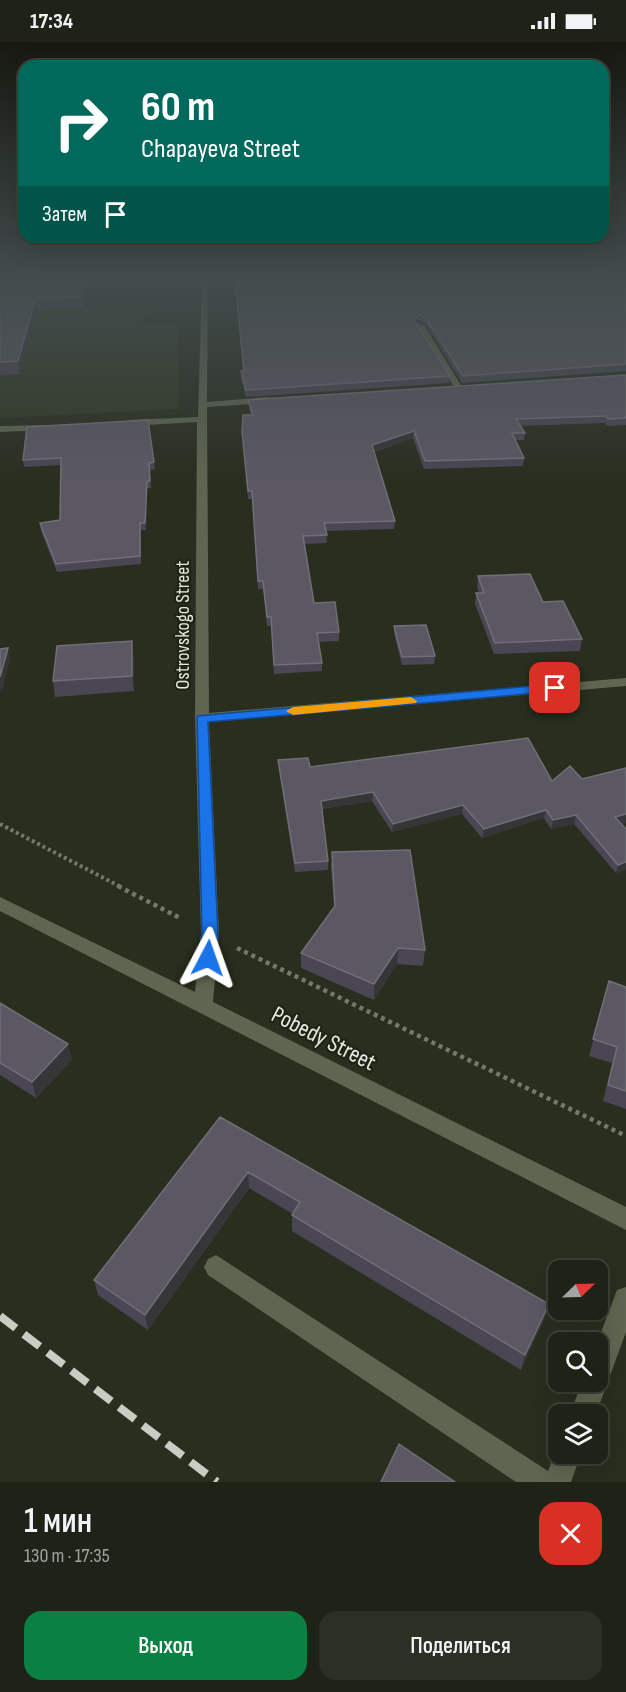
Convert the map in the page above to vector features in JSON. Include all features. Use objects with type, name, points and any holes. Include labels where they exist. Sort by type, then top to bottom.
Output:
[{"type":"street","name":"Ostrovskogo Street","points":[[203,347],[202,718],[210,934],[203,1006]]},
{"type":"street","points":[[434,347],[458,387]]},
{"type":"street","points":[[447,388],[469,387]]},
{"type":"street","points":[[202,405],[284,399]]},
{"type":"street","points":[[118,423],[202,419]]},
{"type":"street","points":[[0,429],[59,426]]},
{"type":"street","points":[[202,718],[626,682]]},
{"type":"street","name":"Pobedy Street","points":[[0,903],[626,1219]]},
{"type":"street","points":[[216,1267],[540,1482]]},
{"type":"street","points":[[608,1347],[626,1299]]},
{"type":"street","points":[[557,1482],[564,1464]]},
{"type":"path","points":[[0,824],[210,934],[626,1136]]},
{"type":"shaded area","points":[[0,347],[178,347],[179,409],[0,418]]},
{"type":"building","points":[[0,347],[22,347],[18,361],[0,362]]},
{"type":"building","points":[[242,347],[431,347],[450,376],[246,390],[241,371],[244,371]]},
{"type":"building","points":[[445,347],[626,347],[626,364],[463,376]]},
{"type":"building","points":[[626,375],[626,418],[608,419],[606,416],[516,419],[525,433],[512,433],[524,458],[425,461],[414,431],[372,445],[395,521],[324,523],[327,535],[303,536],[314,603],[335,602],[339,632],[317,633],[322,663],[274,665],[271,617],[267,617],[263,581],[258,581],[252,491],[248,491],[242,432],[243,415],[253,415],[248,400]]},
{"type":"building","points":[[148,420],[154,462],[149,463],[150,481],[147,481],[145,523],[140,523],[140,556],[56,564],[40,523],[60,520],[61,458],[23,460],[27,427]]},
{"type":"building","points":[[530,574],[543,602],[563,601],[582,639],[495,643],[476,593],[484,593],[478,576]]},
{"type":"building","points":[[426,625],[435,656],[402,657],[394,626]]},
{"type":"building","points":[[132,641],[132,676],[53,681],[57,646]]},
{"type":"building","points":[[8,648],[0,677],[0,649]]},
{"type":"building","points":[[528,738],[552,781],[570,766],[582,779],[626,768],[626,814],[615,817],[626,829],[626,862],[618,865],[576,815],[553,820],[546,810],[484,829],[463,805],[393,824],[373,792],[321,801],[328,861],[295,863],[278,760],[308,758],[310,767]]},
{"type":"building","points":[[410,850],[425,950],[398,948],[374,984],[301,953],[335,906],[332,852]]},
{"type":"building","points":[[609,981],[626,987],[626,1091],[608,1085],[617,1047],[593,1039]]},
{"type":"building","points":[[0,1003],[68,1044],[32,1082],[0,1063]]},
{"type":"building","points":[[220,1117],[548,1303],[548,1306],[525,1355],[292,1215],[300,1202],[248,1172],[145,1315],[94,1280]]},
{"type":"building","points":[[399,1444],[455,1482],[381,1482]]},
{"type":"railway","points":[[0,1316],[217,1482]]},
{"type":"slow traffic","points":[[293,711],[411,701]]},
{"type":"route","points":[[208,958],[210,934],[202,718],[555,688]]}]
